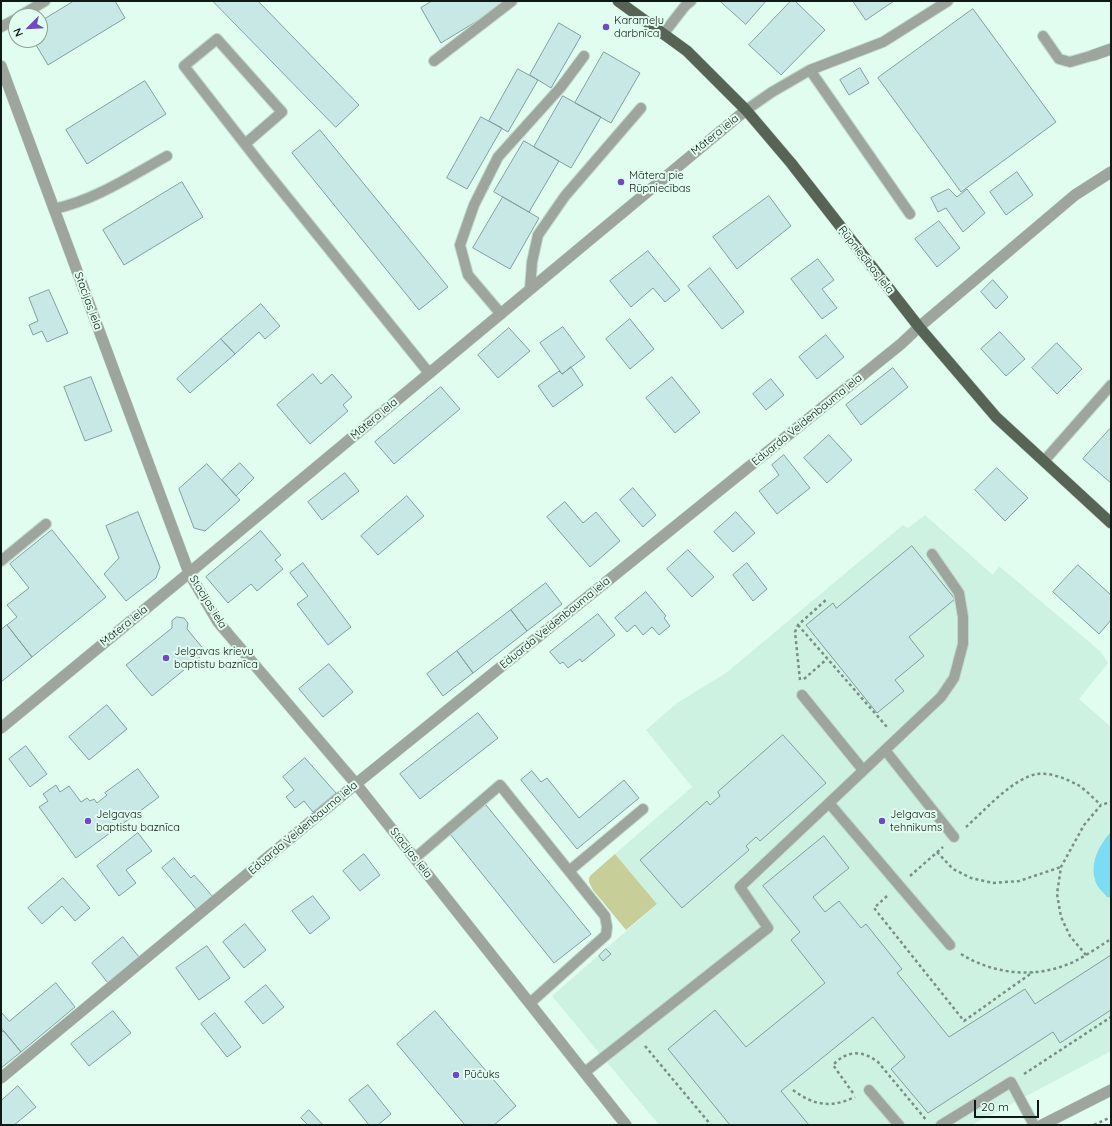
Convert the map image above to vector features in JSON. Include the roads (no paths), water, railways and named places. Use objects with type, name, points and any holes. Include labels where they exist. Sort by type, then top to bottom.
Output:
[{"type":"main road","name":"Rūpniecības iela","points":[[618,1],[664,33],[697,60],[746,110],[791,163],[918,327],[996,417],[1111,523]]},
{"type":"street","points":[[1094,55],[1111,49]]},
{"type":"street","name":"Stacijas iela","points":[[1,66],[189,573],[218,622],[356,784],[626,1125]]},
{"type":"street","name":"Mātera iela","points":[[1,728],[746,110]]},
{"type":"street","name":"Eduarda Veidenbauma iela","points":[[1,1078],[356,784],[901,344],[918,327],[1075,195],[1111,172]]},
{"type":"street","points":[[1042,1125],[1111,1090]]},
{"type":"lane","points":[[33,8],[45,1]]},
{"type":"lane","points":[[434,61],[512,1]]},
{"type":"lane","points":[[664,33],[691,1]]},
{"type":"lane","points":[[746,110],[772,92],[810,70],[883,42],[948,1]]},
{"type":"lane","points":[[1043,36],[1058,59],[1070,62],[1094,55]]},
{"type":"lane","points":[[245,144],[282,112],[217,39],[184,66],[245,144],[429,373]]},
{"type":"lane","points":[[501,314],[468,275],[460,245],[474,205],[498,157],[561,87],[584,56]]},
{"type":"lane","points":[[810,70],[910,214]]},
{"type":"lane","points":[[530,289],[532,262],[538,236],[565,196],[641,108]]},
{"type":"lane","points":[[54,209],[68,206],[95,196],[167,156]]},
{"type":"lane","points":[[1044,461],[1111,385]]},
{"type":"lane","points":[[1,561],[46,524]]},
{"type":"lane","points":[[584,1072],[768,928],[740,887],[941,697],[954,678],[963,644],[963,617],[959,593],[932,554]]},
{"type":"lane","points":[[802,694],[863,770]]},
{"type":"lane","points":[[885,750],[954,837]]},
{"type":"lane","points":[[415,858],[500,785],[605,916],[608,927],[606,935],[530,1003]]},
{"type":"lane","points":[[829,803],[950,945]]},
{"type":"lane","points":[[569,871],[643,809]]},
{"type":"lane","points":[[941,1125],[1011,1082],[1034,1125]]},
{"type":"lane","points":[[869,1090],[899,1125]]},
{"type":"water","points":[[1111,832],[1111,898],[1107,897],[1098,886],[1094,878],[1094,864],[1098,850]]},
{"type":"place","name":"Karameļu darbnīca","points":[[606,27]]},
{"type":"place","name":"Mātera pie Rūpniecības","points":[[621,182]]},
{"type":"place","name":"Jelgavas krievu baptistu baznīca","points":[[166,658]]},
{"type":"place","name":"Jelgavas baptistu baznīca","points":[[88,821]]},
{"type":"place","name":"Jelgavas tehnikums","points":[[882,821]]},
{"type":"place","name":"Pūčuks","points":[[456,1075]]}]
